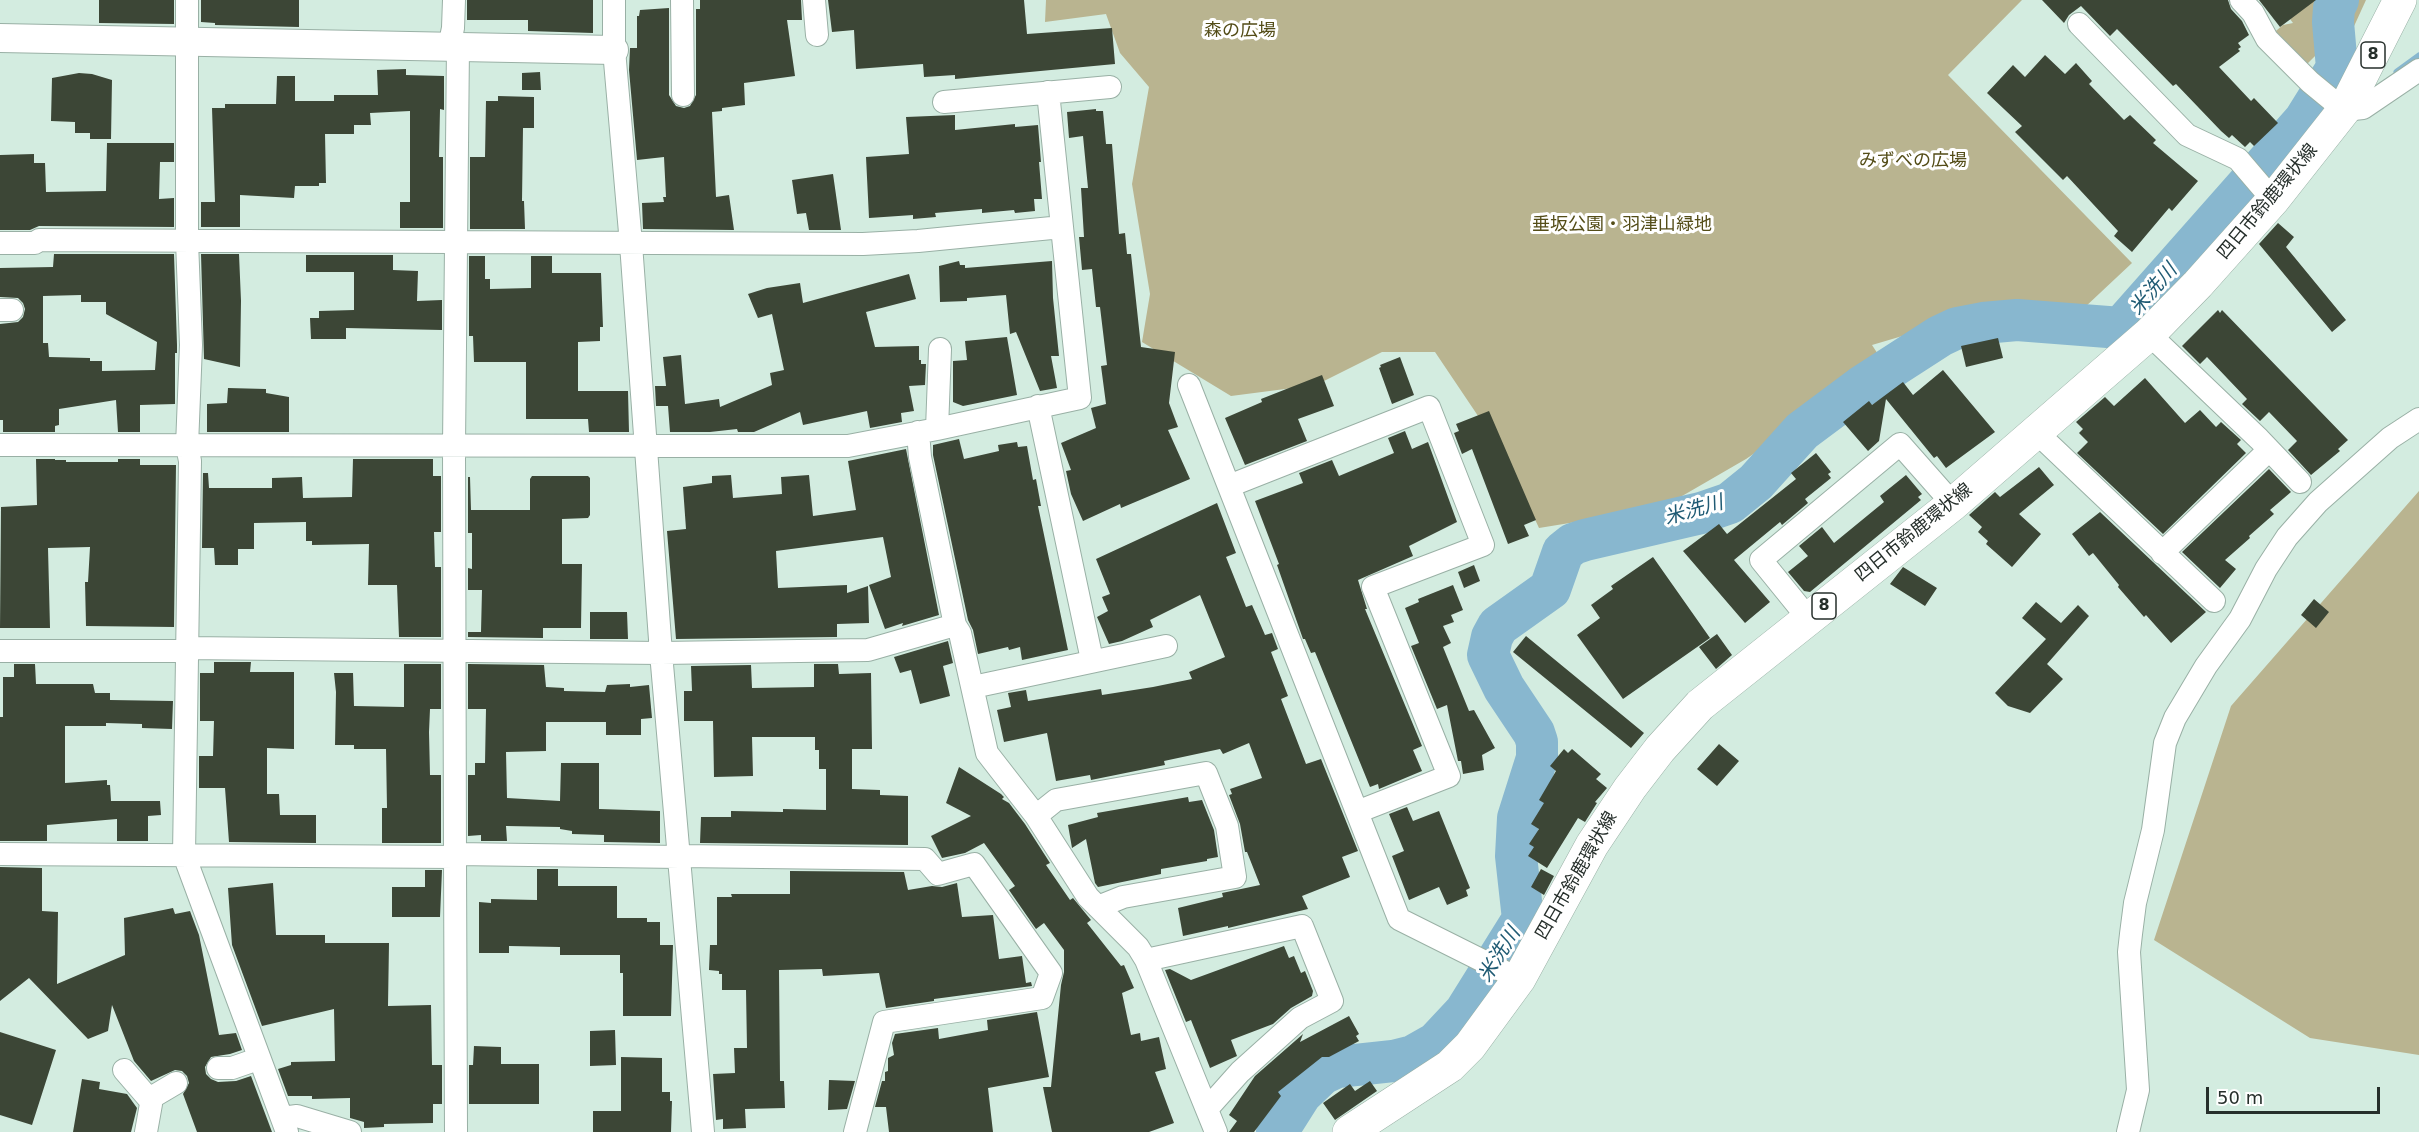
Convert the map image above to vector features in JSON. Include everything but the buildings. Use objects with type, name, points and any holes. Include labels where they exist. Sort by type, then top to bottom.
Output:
[{"type":"main road","name":"四日市鈴鹿環状線","points":[[1348,1132],[1450,1066],[1470,1046],[1515,976],[1592,845],[1630,788],[1660,749],[1700,705],[1953,504],[2149,334],[2198,284],[2339,105],[2400,0]]},
{"type":"street","points":[[188,0],[187,242],[190,345],[187,446],[190,461],[184,855],[284,1125],[297,1116],[350,1132]]},
{"type":"street","points":[[454,0],[456,1132]]},
{"type":"street","points":[[614,0],[614,50],[632,244],[661,653],[703,1132]]},
{"type":"street","points":[[682,0],[683,95]]},
{"type":"street","points":[[814,0],[817,35]]},
{"type":"street","points":[[2241,0],[2253,13],[2267,39],[2310,82],[2339,105],[2363,108],[2419,70]]},
{"type":"street","points":[[2079,24],[2187,135],[2238,159],[2269,195]]},
{"type":"street","points":[[0,38],[614,50]]},
{"type":"street","points":[[944,102],[1110,87]]},
{"type":"street","points":[[0,445],[848,446],[1080,398],[1048,92]]},
{"type":"street","points":[[0,243],[35,243],[39,240],[863,244],[1062,227]]},
{"type":"street","points":[[2149,334],[2300,483]]},
{"type":"street","points":[[940,349],[928,431],[920,457],[956,625],[960,633],[987,753],[1036,816],[1088,897],[1138,947],[1146,960],[1216,1132]]},
{"type":"street","points":[[1189,385],[1399,919],[1515,976]]},
{"type":"street","points":[[1038,406],[1092,660]]},
{"type":"street","points":[[1229,486],[1429,406],[1483,545],[1373,587],[1449,776],[1357,812]]},
{"type":"street","points":[[2128,1132],[2138,1090],[2129,952],[2131,934],[2135,903],[2153,830],[2165,743],[2175,718],[2206,666],[2240,619],[2266,569],[2287,537],[2334,488],[2390,438],[2419,419]]},
{"type":"street","points":[[2035,431],[2214,602]]},
{"type":"street","points":[[1808,618],[1761,560],[1900,444],[1953,504]]},
{"type":"street","points":[[2162,553],[2269,450]]},
{"type":"street","points":[[0,651],[444,650],[455,652],[661,653],[868,650],[956,625]]},
{"type":"street","points":[[973,687],[1166,646]]},
{"type":"street","points":[[1036,816],[1056,800],[1206,772],[1227,826],[1235,877],[1123,897],[1098,907]]},
{"type":"street","points":[[0,854],[925,859],[938,874],[974,864],[1051,973],[1042,998],[884,1022],[855,1132]]},
{"type":"street","points":[[1146,960],[1302,926],[1332,1001],[1300,1018],[1240,1072],[1207,1109]]},
{"type":"street","points":[[218,1068],[232,1068],[258,1059]]},
{"type":"street","points":[[124,1070],[151,1104],[146,1132]]},
{"type":"street","points":[[149,1099],[176,1083]]},
{"type":"green space","name":"垂坂公園・羽津山緑地","points":[[1046,0],[2022,0],[1948,75],[2132,263],[2084,308],[1953,321],[1872,345],[1885,365],[1746,459],[1601,543],[1588,520],[1539,528],[1507,459],[1435,352],[1382,352],[1316,385],[1231,396],[1142,342],[1150,294],[1132,184],[1149,87],[1120,53],[1106,14],[1045,22]]},
{"type":"green space","points":[[2276,0],[2366,0],[2350,35],[2350,66],[2318,53],[2303,68],[2271,35],[2283,25],[2293,23]]},
{"type":"green space","points":[[2419,491],[2419,1055],[2310,1038],[2154,940],[2231,706]]},
{"type":"waterway","name":"米洗川","points":[[1277,1132],[1301,1094],[1322,1074],[1337,1067],[1393,1061],[1413,1056],[1436,1043],[1465,1012],[1523,919],[1516,856],[1518,818],[1537,758],[1537,742],[1534,733],[1504,688],[1488,655],[1492,637],[1498,626],[1550,589],[1563,552],[1573,544],[1585,540],[1701,513],[1730,503],[1756,482],[1802,431],[1861,387],[1940,336],[1957,328],[2017,320],[2121,328],[2304,121],[2337,68],[2333,22],[2334,8],[2338,0]]},
{"type":"waterway","points":[[2397,72],[2419,56]]},
{"type":"park label","name":"森の広場","points":[[1240,31]]},
{"type":"park label","name":"みずべの広場","points":[[1913,161]]}]
